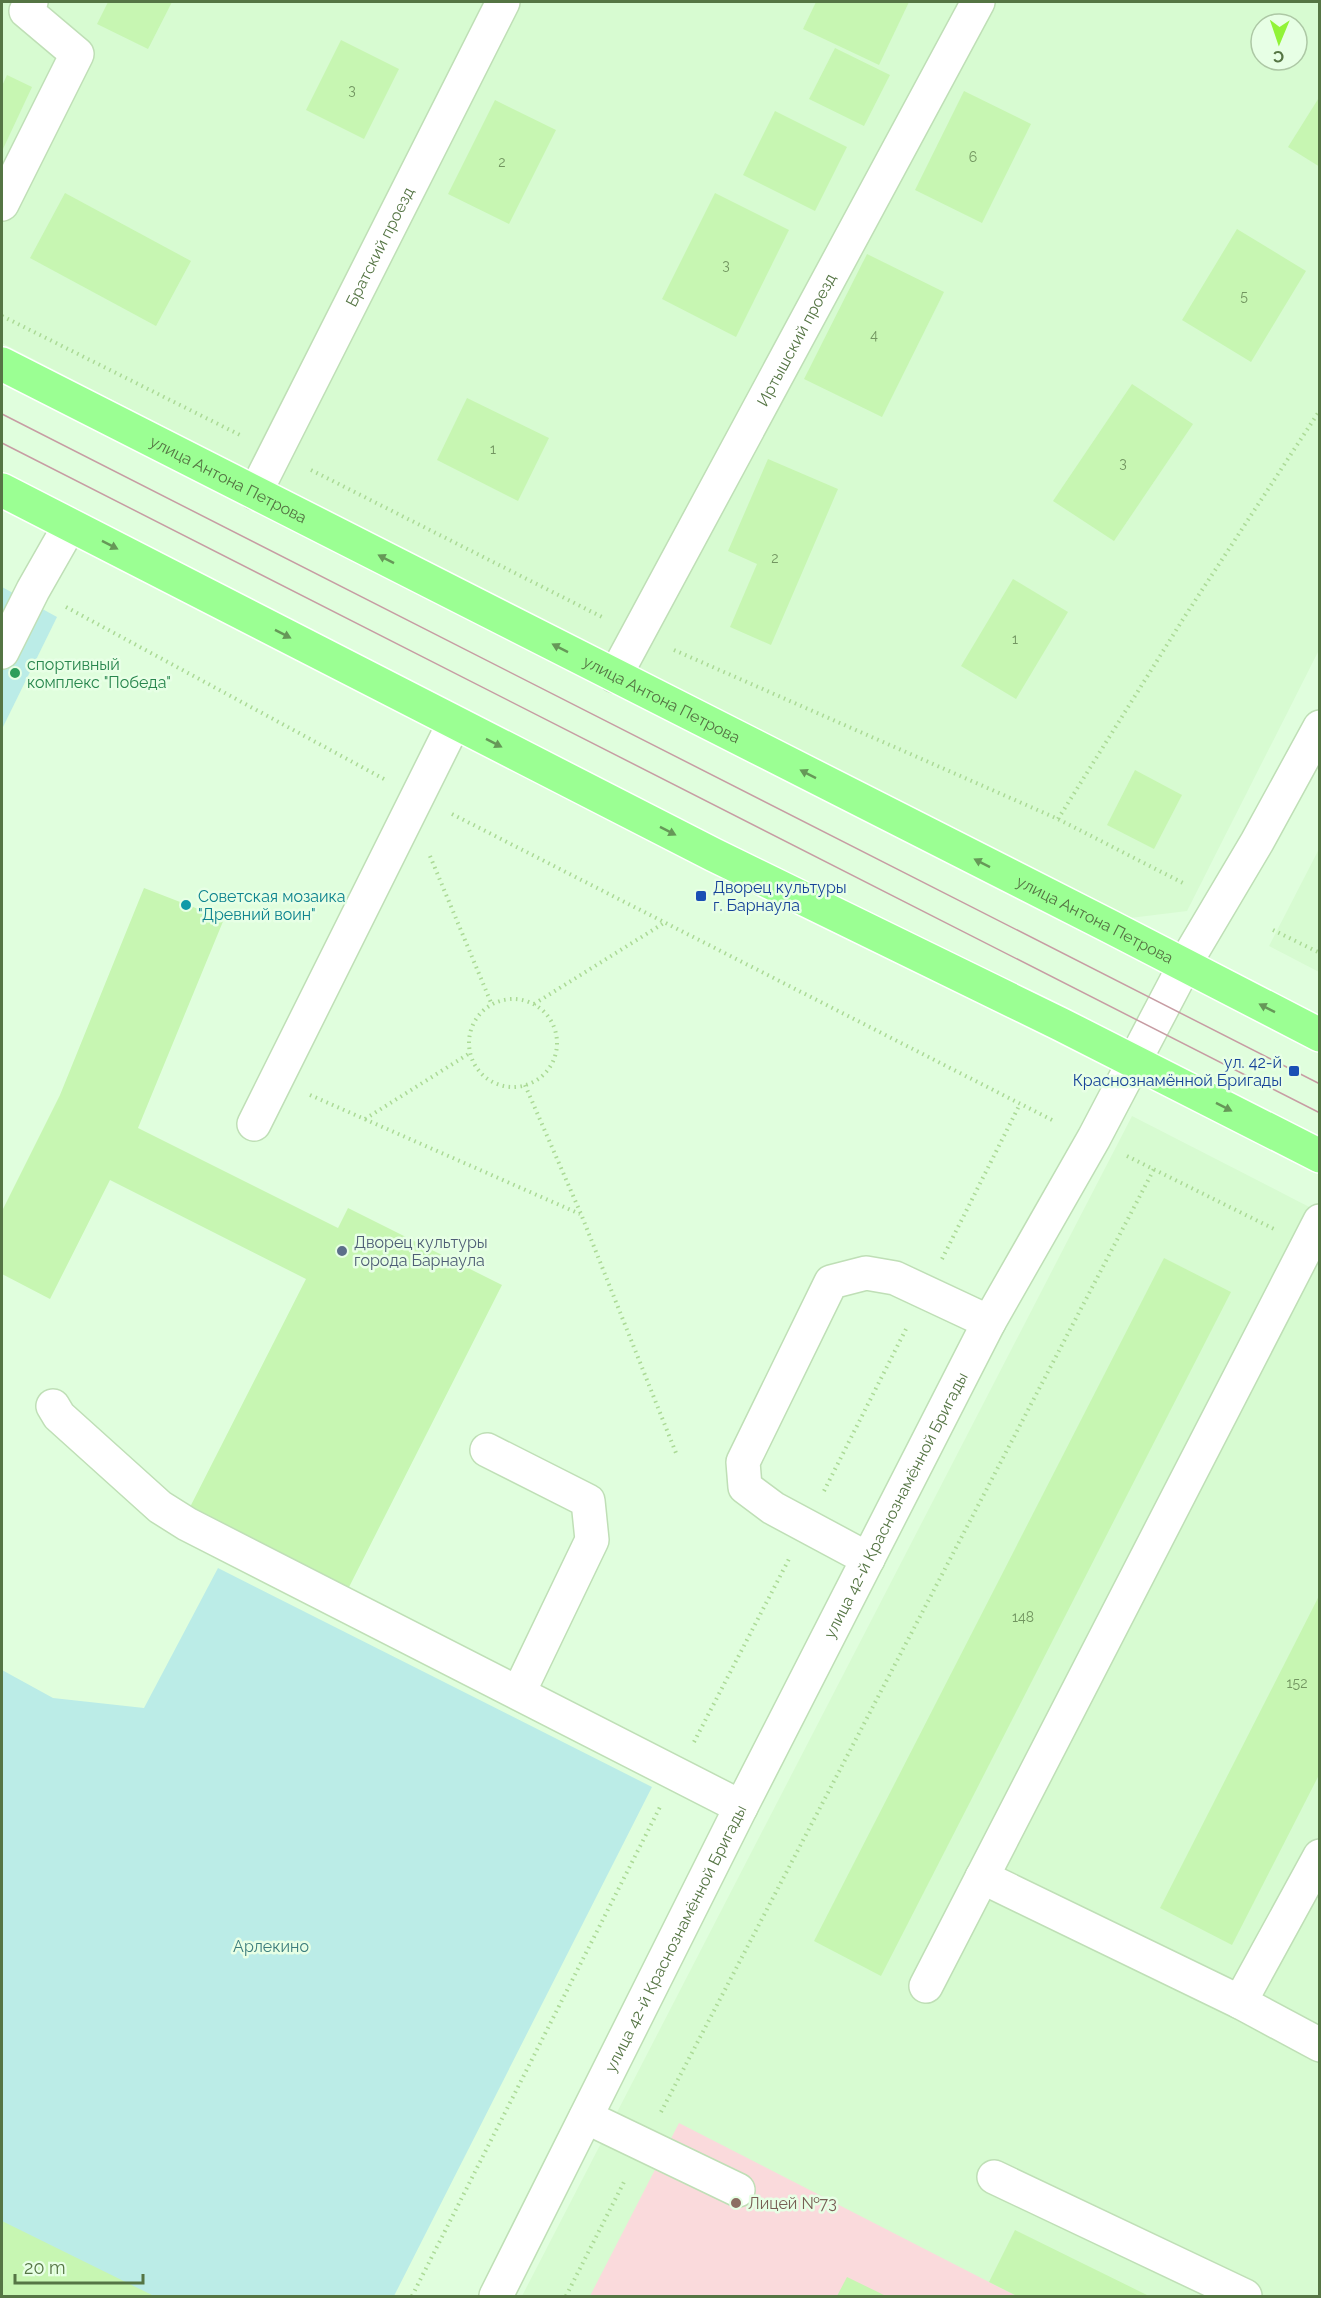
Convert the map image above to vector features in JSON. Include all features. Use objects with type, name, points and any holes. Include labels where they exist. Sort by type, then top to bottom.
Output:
[{"type":"main road","name":"улица Антона Петрова","points":[[2,364],[1320,1035]]},
{"type":"main road","points":[[2,490],[714,855],[1320,1156]]},
{"type":"street","name":"Братский проезд","points":[[255,493],[503,2]]},
{"type":"street","name":"Иртышский проезд","points":[[615,676],[978,2]]},
{"type":"street","points":[[2,204],[77,54],[28,6]]},
{"type":"street","points":[[2,652],[33,590],[70,525]]},
{"type":"street","points":[[254,1124],[454,723]]},
{"type":"street","name":"улица 42-й Краснознамённой Бригады","points":[[496,2296],[741,1807],[989,1322],[1134,1062],[1184,965],[1257,842],[1320,727]]},
{"type":"street","points":[[926,1986],[1313,1233]]},
{"type":"street","points":[[868,1559],[773,1508],[745,1487],[743,1462],[831,1282],[866,1273],[896,1278],[989,1322]]},
{"type":"street","points":[[53,1406],[59,1416],[160,1507],[187,1524],[741,1807]]},
{"type":"street","points":[[487,1450],[588,1501],[592,1540],[519,1692]]},
{"type":"street","points":[[1240,2002],[1320,1856]]},
{"type":"street","points":[[982,1877],[1240,2002],[1320,2044]]},
{"type":"street","points":[[586,2117],[738,2190]]},
{"type":"street","points":[[994,2177],[1245,2296]]},
{"type":"path","points":[[2,316],[637,634],[1058,819],[1183,883]]},
{"type":"path","points":[[1058,819],[1185,616],[1320,410]]},
{"type":"path","points":[[33,590],[414,803],[664,923],[1056,1122]]},
{"type":"path","points":[[414,803],[492,1005]]},
{"type":"path","points":[[534,1005],[664,923]]},
{"type":"path","points":[[1273,930],[1320,953]]},
{"type":"path","points":[[506,1000],[520,1000],[534,1005],[546,1014],[554,1026],[557,1041],[556,1055],[549,1069],[538,1080],[511,1087],[497,1084],[485,1077],[476,1066],[470,1053],[473,1025],[492,1005],[506,1000]]},
{"type":"path","points":[[365,1119],[470,1053]]},
{"type":"path","points":[[276,1080],[581,1214]]},
{"type":"path","points":[[525,1085],[581,1214],[676,1453]]},
{"type":"path","points":[[412,2296],[1020,1104]]},
{"type":"path","points":[[1124,1154],[1154,1169],[1313,1233]]},
{"type":"path","points":[[566,2296],[1154,1169]]},
{"type":"shaded area","points":[[2,2],[1319,2],[1319,650],[1187,911],[1122,919],[2,343]]},
{"type":"shaded area","points":[[1319,849],[1320,972],[1269,946]]},
{"type":"shaded area","points":[[1132,1116],[1319,1212],[1319,2296],[522,2296]]},
{"type":"shaded area","name":"Лицей №73","points":[[679,2123],[989,2282],[1017,2296],[590,2296]]},
{"type":"green space","name":"спортивный комплекс \"Победа\"","points":[[2,587],[57,617],[2,729]]},
{"type":"green space","name":"Арлекино","points":[[218,1568],[652,1787],[394,2296],[2,2296],[2,1670],[53,1698],[144,1708]]},
{"type":"building","points":[[108,2],[172,2],[148,49],[97,24]]},
{"type":"building","points":[[816,2],[909,2],[879,65],[803,29]]},
{"type":"building","points":[[341,40],[399,69],[364,139],[306,110]]},
{"type":"building","points":[[835,48],[890,75],[864,126],[809,99]]},
{"type":"building","points":[[7,75],[32,87],[2,151],[2,86]]},
{"type":"building","points":[[964,91],[1031,124],[982,223],[915,190]]},
{"type":"building","points":[[1320,96],[1320,167],[1288,147]]},
{"type":"building","points":[[495,100],[556,130],[509,224],[448,194]]},
{"type":"building","points":[[775,111],[847,147],[815,211],[743,175]]},
{"type":"building","points":[[65,193],[191,261],[156,326],[30,258]]},
{"type":"building","points":[[715,193],[789,230],[736,337],[662,299]]},
{"type":"building","points":[[1237,229],[1306,271],[1251,362],[1182,320]]},
{"type":"building","points":[[867,254],[944,292],[882,417],[804,379]]},
{"type":"building","points":[[1132,384],[1193,424],[1114,541],[1053,501]]},
{"type":"building","points":[[467,398],[549,438],[518,501],[437,460]]},
{"type":"building","points":[[768,459],[838,489],[771,645],[730,627],[757,564],[728,551]]},
{"type":"building","points":[[1013,579],[1068,612],[1016,699],[961,666]]},
{"type":"building","points":[[1135,770],[1182,795],[1154,849],[1107,825]]},
{"type":"building","name":"Дворец культуры города Барнаула","points":[[144,888],[224,919],[138,1128],[338,1228],[348,1208],[502,1285],[347,1591],[188,1511],[306,1279],[110,1180],[50,1299],[2,1274],[2,1211],[60,1095]]},
{"type":"building","points":[[1164,1258],[1231,1292],[881,1976],[814,1941]]},
{"type":"building","points":[[1320,1594],[1320,1773],[1232,1945],[1160,1908]]},
{"type":"building","points":[[2,2221],[154,2296],[2,2296]]},
{"type":"building","points":[[1015,2230],[1149,2296],[1017,2296],[989,2282]]},
{"type":"building","points":[[847,2277],[886,2296],[837,2296]]},
{"type":"tram line","points":[[2,414],[1320,1084]]},
{"type":"tram line","points":[[2,443],[1320,1113]]},
{"type":"place","name":"спортивный комплекс \"Победа\"","points":[[15,673]]},
{"type":"place","name":"Дворец культуры г. Барнаула","points":[[701,896]]},
{"type":"place","name":"Советская мозаика \"Древний воин\"","points":[[186,905]]},
{"type":"place","name":"ул. 42-й Краснознамённой Бригады","points":[[1294,1071]]},
{"type":"place","name":"Дворец культуры города Барнаула","points":[[342,1251]]},
{"type":"place","name":"Лицей №73","points":[[736,2203]]}]
